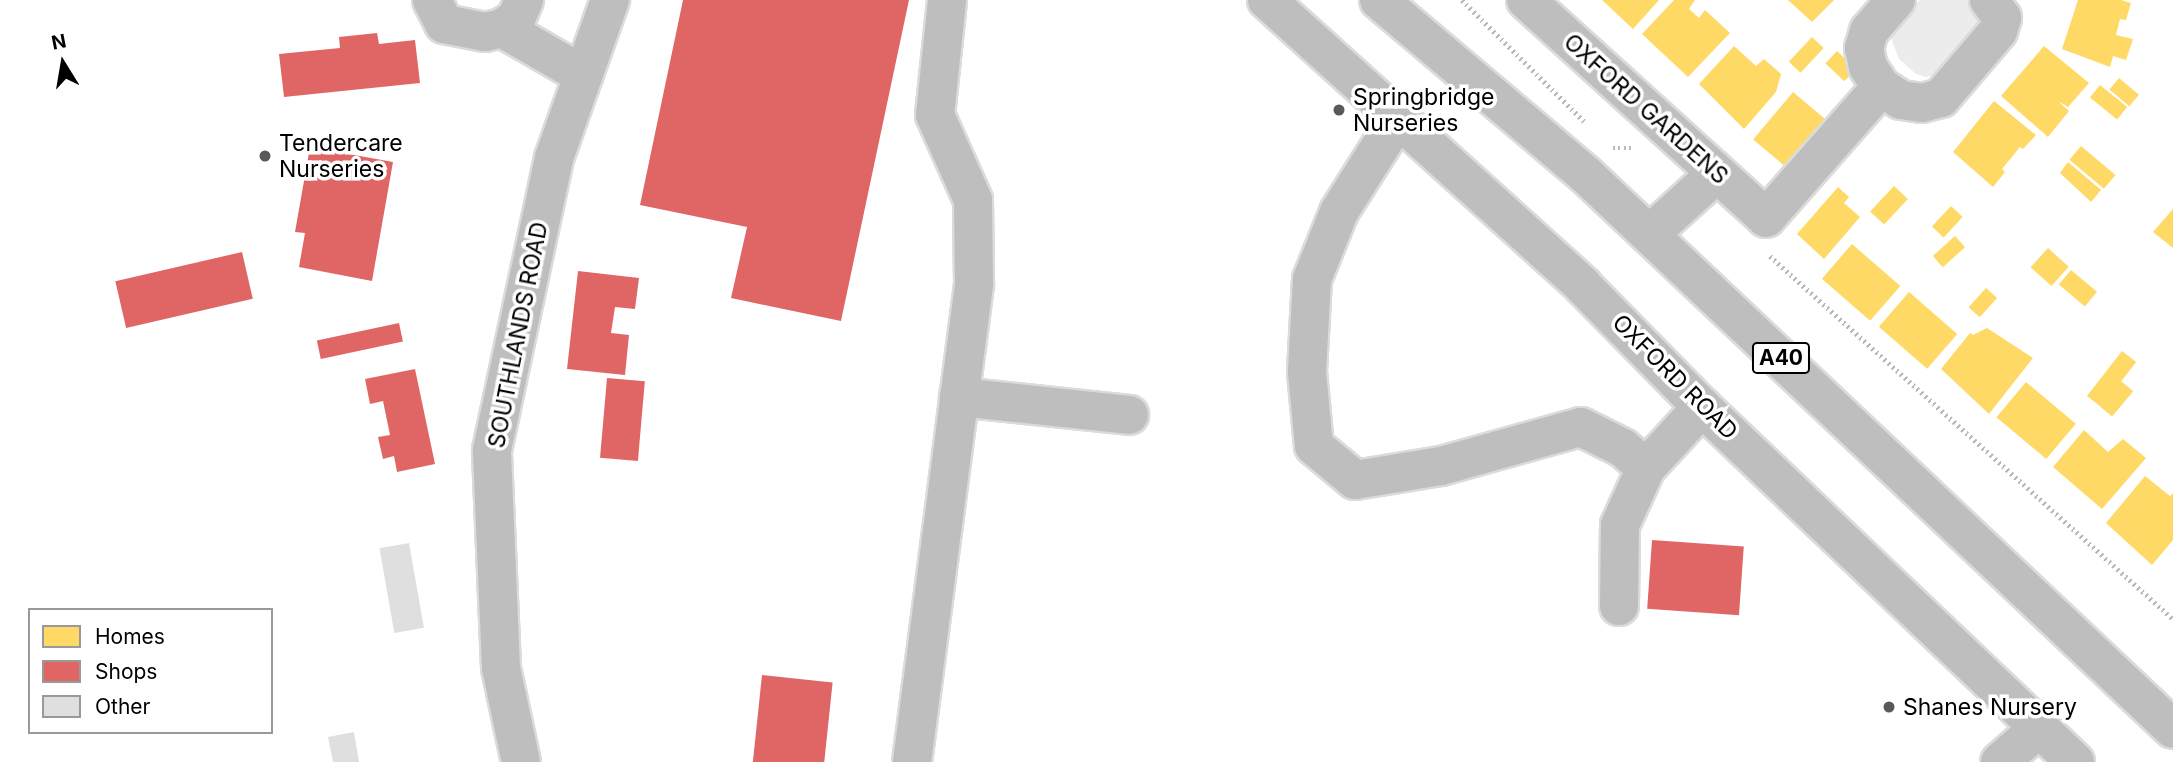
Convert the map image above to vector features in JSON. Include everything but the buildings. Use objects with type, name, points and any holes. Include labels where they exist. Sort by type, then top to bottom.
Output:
[{"type":"main road","points":[[432,0],[444,24],[485,32],[513,14],[583,75]]},
{"type":"main road","name":"SOUTHLANDS ROAD","points":[[521,762],[501,668],[492,450],[554,158],[610,0]]},
{"type":"main road","points":[[912,762],[974,283],[973,201],[934,115],[947,0]]},
{"type":"main road","name":"OXFORD ROAD","points":[[1268,0],[1582,285],[1702,407],[2075,762]]},
{"type":"main road","name":"A40","points":[[1379,0],[1586,175],[2173,729]]},
{"type":"main road","name":"OXFORD GARDENS","points":[[1526,0],[1766,218]]},
{"type":"main road","points":[[1896,0],[1869,31],[1864,48],[1868,67],[1881,87],[1901,100],[1922,103],[1941,98],[1998,32],[2002,18],[1989,0]]},
{"type":"main road","points":[[1766,218],[1881,87]]},
{"type":"main road","points":[[1399,117],[1339,212],[1312,279],[1307,372],[1314,446],[1355,480],[1441,467],[1581,427],[1623,448],[1646,468]]},
{"type":"main road","points":[[1650,234],[1716,174]]},
{"type":"main road","points":[[959,397],[1129,415]]},
{"type":"main road","points":[[1619,606],[1620,525],[1646,468],[1702,407]]},
{"type":"main road","points":[[2000,762],[2039,728]]},
{"type":"path","points":[[1462,0],[1593,130]]},
{"type":"path","points":[[1603,139],[1612,148]]},
{"type":"path","points":[[1766,218],[1755,242],[2173,620]]},
{"type":"shaded area","points":[[1920,0],[1974,0],[1981,21],[1935,75],[1926,77],[1916,74],[1899,59],[1891,38],[1902,19]]},
{"type":"place","name":"Springbridge Nurseries","points":[[1339,110]]},
{"type":"place","name":"Tendercare Nurseries","points":[[265,156]]},
{"type":"place","name":"Shanes Nursery","points":[[1889,707]]}]
